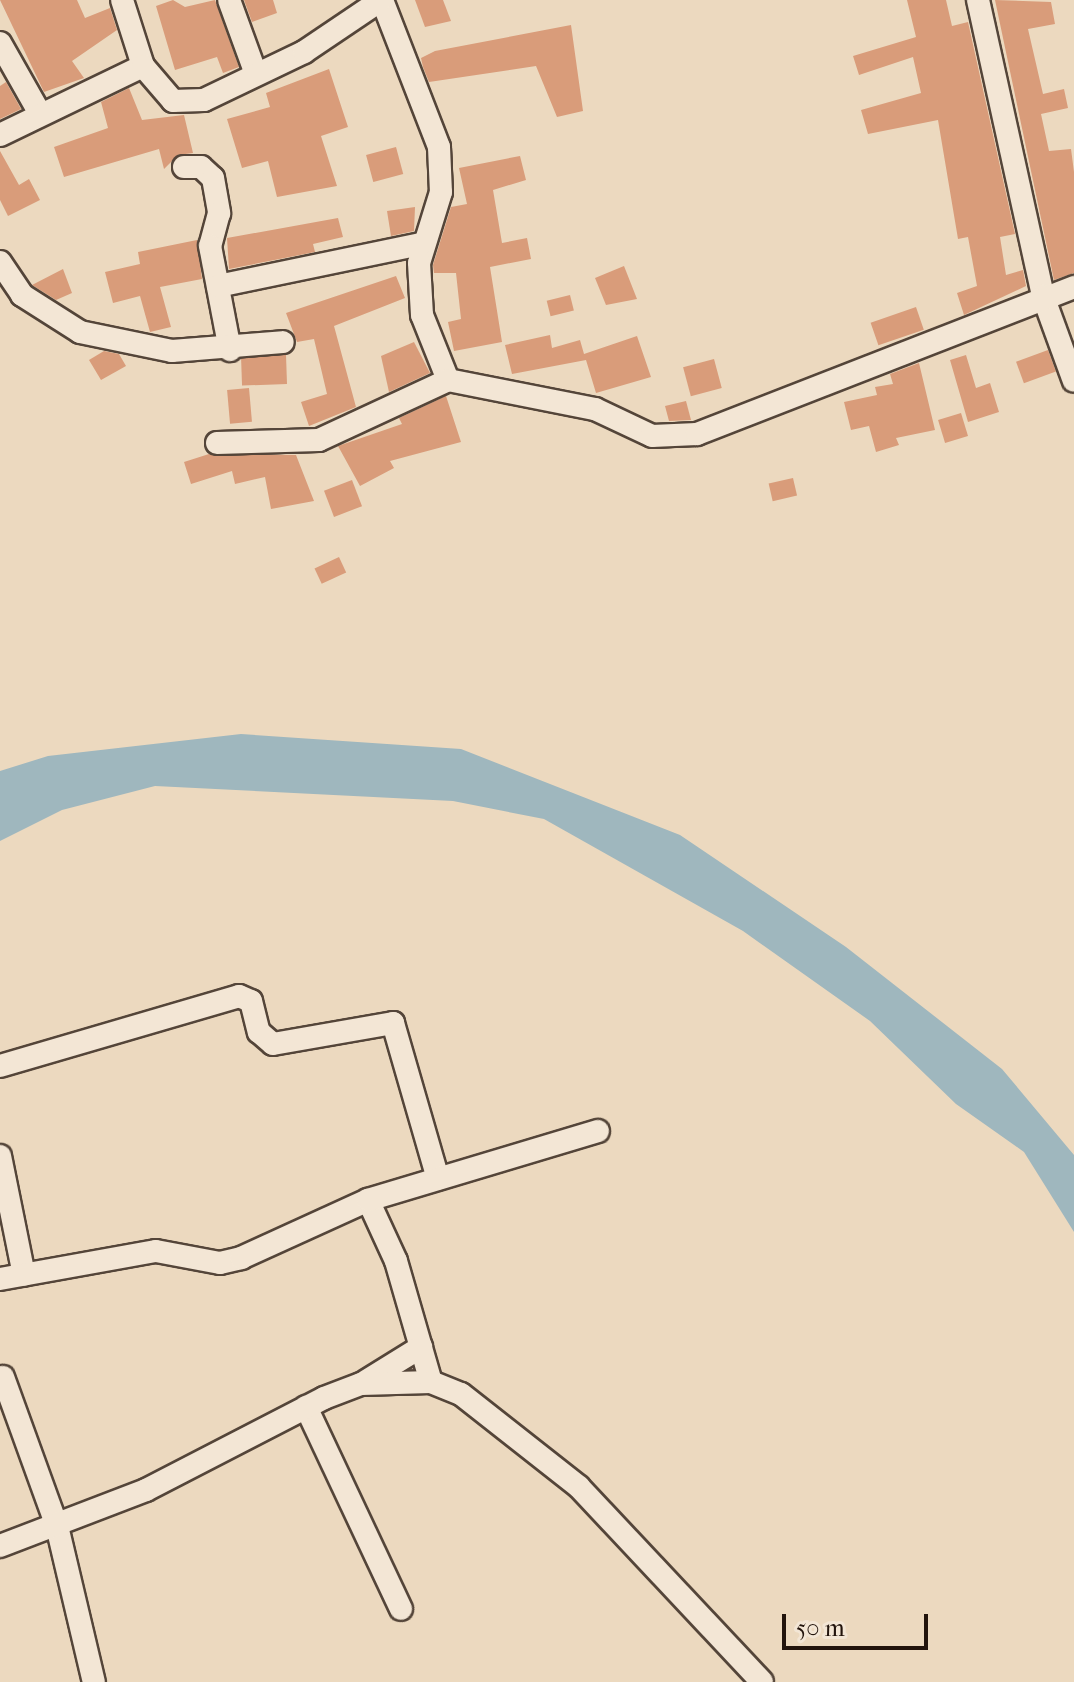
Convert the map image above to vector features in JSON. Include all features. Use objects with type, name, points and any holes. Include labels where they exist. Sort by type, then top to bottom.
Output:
[{"type":"street","points":[[122,0],[143,66],[163,93],[185,102],[256,74],[382,0],[439,147],[441,192],[421,244],[422,315],[448,380]]},
{"type":"street","points":[[229,0],[256,74]]},
{"type":"street","points":[[978,0],[1043,296],[1074,381]]},
{"type":"street","points":[[0,43],[39,112]]},
{"type":"street","points":[[0,135],[39,112],[143,66]]},
{"type":"street","points":[[184,167],[201,167],[213,178],[219,213],[210,246],[230,350]]},
{"type":"street","points":[[218,286],[421,244]]},
{"type":"street","points":[[3,274],[49,316],[80,332],[172,351],[230,350],[283,342]]},
{"type":"street","points":[[217,443],[319,440],[448,380],[595,409],[652,436],[677,438],[1043,296],[1074,287]]},
{"type":"street","points":[[0,1066],[239,996],[251,1001],[261,1037],[273,1044],[393,1023],[438,1179]]},
{"type":"street","points":[[0,1279],[156,1251],[220,1263],[368,1200],[598,1131]]},
{"type":"street","points":[[0,1156],[24,1275]]},
{"type":"street","points":[[368,1200],[396,1261],[431,1382]]},
{"type":"street","points":[[0,1546],[146,1490],[306,1407],[361,1384],[421,1347]]},
{"type":"street","points":[[3,1377],[57,1526],[94,1682]]},
{"type":"street","points":[[361,1384],[431,1382],[461,1394],[579,1487],[762,1682]]},
{"type":"street","points":[[306,1407],[401,1609]]},
{"type":"water","points":[[241,734],[461,749],[680,835],[846,947],[1002,1069],[1074,1155],[1074,1232],[1024,1152],[956,1104],[870,1021],[743,931],[544,819],[453,801],[155,786],[62,810],[0,841],[0,771],[48,756]]},
{"type":"building","points":[[0,0],[77,0],[85,18],[110,8],[117,30],[72,61],[84,78],[44,92]]},
{"type":"building","points":[[173,0],[185,7],[215,0],[239,67],[223,73],[217,57],[175,70],[156,6]]},
{"type":"building","points":[[244,0],[273,0],[277,13],[252,22]]},
{"type":"building","points":[[415,0],[443,0],[451,21],[425,27]]},
{"type":"building","points":[[907,0],[946,0],[952,26],[968,22],[1015,234],[1000,237],[1006,275],[1023,270],[1026,286],[964,315],[957,293],[977,286],[968,237],[958,239],[938,120],[868,134],[861,110],[921,93],[913,57],[859,75],[853,56],[916,37]]},
{"type":"building","points":[[995,0],[1051,2],[1055,24],[1028,29],[1043,94],[1064,89],[1068,108],[1041,114],[1049,151],[1071,149],[1074,172],[1074,273],[1054,280]]},
{"type":"building","points":[[571,25],[583,111],[557,117],[536,66],[429,82],[423,67],[421,58],[435,51]]},
{"type":"building","points":[[329,69],[348,127],[321,136],[337,186],[277,197],[268,161],[242,168],[227,119],[270,107],[266,93]]},
{"type":"building","points":[[6,82],[21,109],[0,119],[0,86]]},
{"type":"building","points":[[129,88],[142,120],[184,115],[193,153],[178,155],[164,169],[159,149],[64,177],[54,147],[108,128],[101,102]]},
{"type":"building","points":[[396,147],[403,174],[373,182],[366,155]]},
{"type":"building","points":[[0,151],[19,185],[29,179],[40,200],[8,216],[0,200]]},
{"type":"building","points":[[520,156],[526,180],[493,190],[502,243],[527,238],[531,259],[490,267],[502,342],[454,351],[448,322],[461,319],[456,273],[434,273],[433,265],[451,207],[467,204],[459,168]]},
{"type":"building","points":[[415,207],[414,231],[391,236],[387,211]]},
{"type":"building","points":[[338,218],[343,237],[313,244],[315,252],[229,269],[227,238]]},
{"type":"building","points":[[197,240],[202,279],[160,287],[171,327],[150,332],[140,296],[113,303],[105,272],[140,264],[138,252]]},
{"type":"building","points":[[624,266],[637,299],[606,305],[595,278]]},
{"type":"building","points":[[63,269],[72,293],[56,300],[32,285]]},
{"type":"building","points":[[396,276],[405,298],[334,326],[356,407],[309,426],[301,402],[327,394],[314,339],[297,342],[286,313]]},
{"type":"building","points":[[570,295],[574,311],[551,316],[547,301]]},
{"type":"building","points":[[916,307],[924,330],[878,345],[871,323]]},
{"type":"building","points":[[550,335],[552,348],[580,340],[584,354],[637,336],[651,377],[596,393],[586,360],[512,374],[505,345]]},
{"type":"building","points":[[414,342],[430,373],[389,392],[381,356]]},
{"type":"building","points":[[1048,350],[1056,372],[1024,383],[1016,362]]},
{"type":"building","points":[[104,351],[119,354],[126,366],[101,380],[89,360]]},
{"type":"building","points":[[286,355],[287,384],[242,386],[241,357]]},
{"type":"building","points":[[966,355],[976,388],[990,383],[999,412],[968,422],[950,360]]},
{"type":"building","points":[[714,359],[722,388],[691,396],[683,367]]},
{"type":"building","points":[[919,363],[935,430],[896,438],[899,445],[876,452],[869,426],[851,430],[844,402],[877,395],[875,387],[893,384],[890,374]]},
{"type":"building","points":[[249,388],[252,422],[230,424],[227,390]]},
{"type":"building","points":[[446,396],[461,442],[390,461],[394,468],[360,486],[338,446],[402,424],[399,418]]},
{"type":"building","points":[[686,401],[691,420],[669,421],[665,406]]},
{"type":"building","points":[[961,413],[968,436],[945,443],[938,420]]},
{"type":"building","points":[[209,454],[296,455],[314,501],[271,509],[265,477],[235,484],[232,471],[191,484],[184,462]]},
{"type":"building","points":[[793,478],[797,496],[773,501],[769,484]]},
{"type":"building","points":[[352,480],[362,506],[334,517],[324,491]]},
{"type":"building","points":[[339,557],[346,572],[322,584],[315,568]]}]
